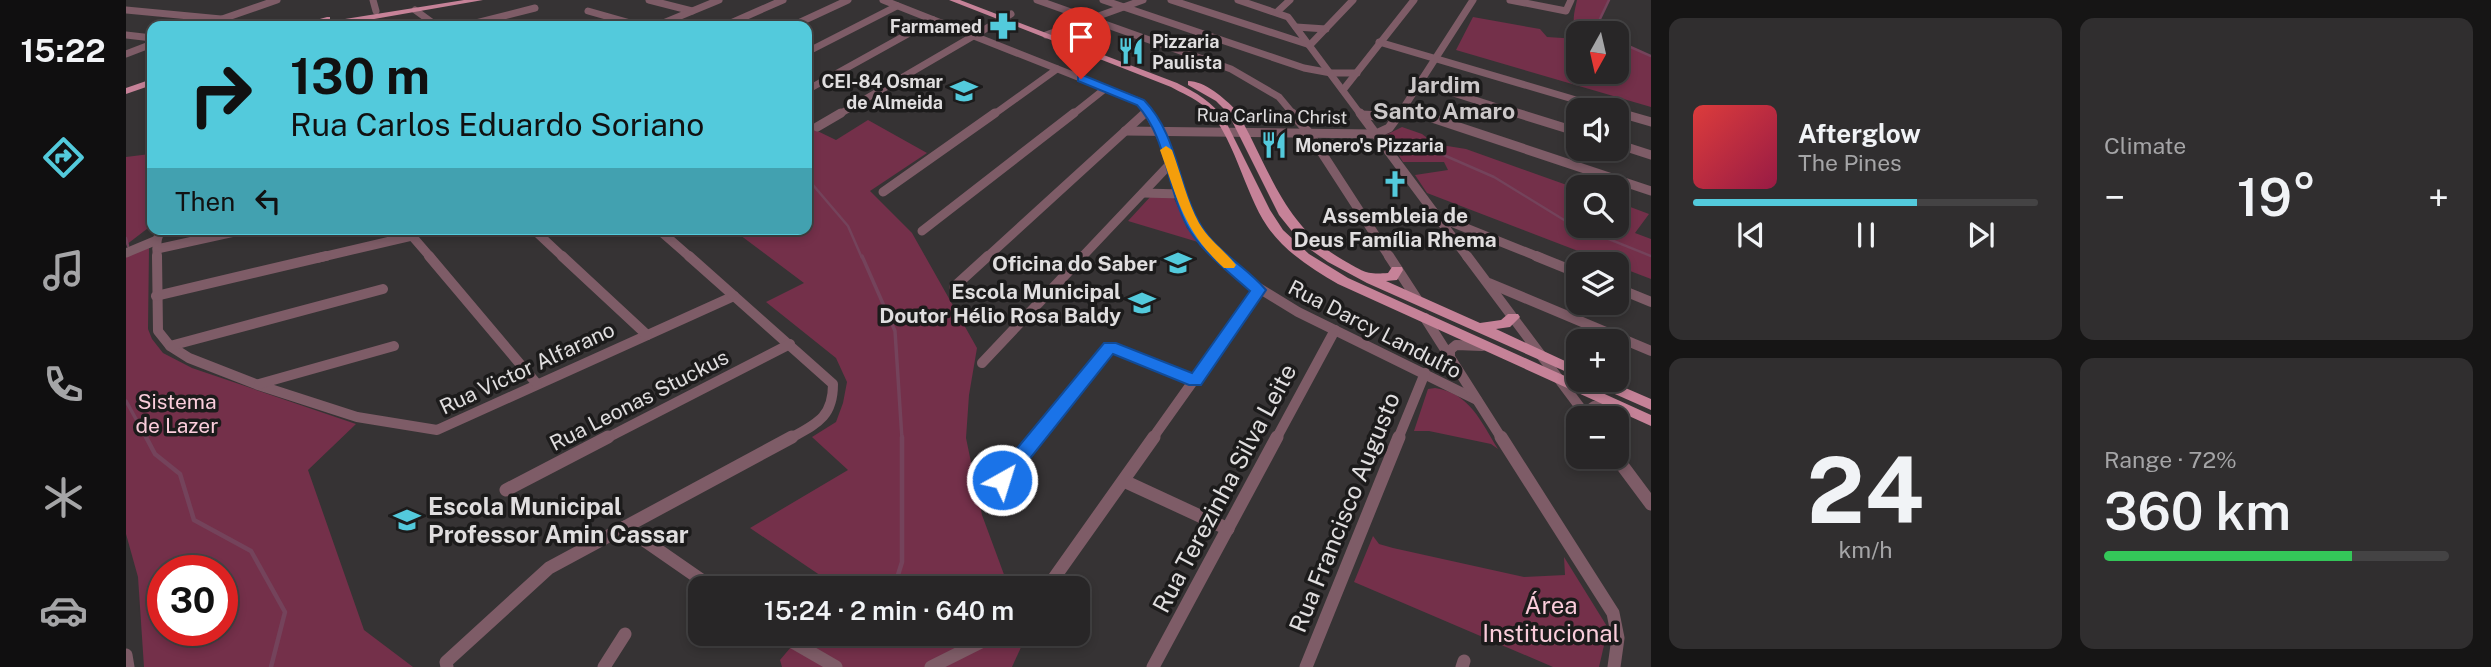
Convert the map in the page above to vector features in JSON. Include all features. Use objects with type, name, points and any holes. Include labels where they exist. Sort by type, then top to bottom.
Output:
[{"type":"main road","points":[[325,21],[446,0]]},
{"type":"main road","points":[[359,21],[479,0]]},
{"type":"main road","points":[[953,0],[1174,85],[1199,98],[1212,110],[1258,202],[1288,243],[1330,274],[1618,406]]},
{"type":"main road","points":[[973,0],[1200,87],[1232,112],[1285,215],[1296,230],[1322,254],[1359,274],[1566,366]]},
{"type":"main road","points":[[376,11],[387,14]]},
{"type":"main road","points":[[126,84],[147,77]]},
{"type":"main road","points":[[126,91],[147,84]]},
{"type":"main road","points":[[1359,274],[1383,279],[1399,272]]},
{"type":"main road","points":[[1397,290],[1392,294],[1401,307]]},
{"type":"main road","points":[[1401,307],[1420,308],[1417,299]]},
{"type":"main road","points":[[1477,327],[1505,324],[1510,312]]},
{"type":"main road","points":[[1622,392],[1651,405]]},
{"type":"main road","points":[[1629,411],[1651,421]]},
{"type":"street","points":[[216,21],[275,0]]},
{"type":"street","points":[[373,0],[376,11]]},
{"type":"street","points":[[649,0],[692,11]]},
{"type":"street","points":[[668,21],[719,0]]},
{"type":"street","points":[[735,21],[783,0]]},
{"type":"street","points":[[803,21],[848,0]]},
{"type":"street","name":"Rua Darcy Landulfo","points":[[883,0],[1140,102],[1160,130],[1193,224],[1213,250],[1258,290],[1477,400]]},
{"type":"street","points":[[1037,0],[1248,77],[1279,97],[1309,133],[1417,299]]},
{"type":"street","points":[[1103,0],[1304,68],[1341,87]]},
{"type":"street","points":[[1046,35],[1143,0]]},
{"type":"street","points":[[1171,0],[1310,46]]},
{"type":"street","points":[[1238,0],[1280,9],[1288,17],[1579,406]]},
{"type":"street","points":[[1280,9],[1290,0]]},
{"type":"street","points":[[1310,46],[1353,0]]},
{"type":"street","points":[[1341,87],[1358,71],[1414,0]]},
{"type":"street","points":[[1376,134],[1389,128],[1474,0]]},
{"type":"street","points":[[1510,0],[1566,11],[1572,0]]},
{"type":"street","points":[[812,49],[897,6]]},
{"type":"street","points":[[484,21],[535,8]]},
{"type":"street","points":[[126,10],[221,19]]},
{"type":"street","points":[[415,10],[430,21]]},
{"type":"street","points":[[588,11],[623,21]]},
{"type":"street","points":[[817,127],[1011,14]]},
{"type":"street","points":[[812,87],[933,20]]},
{"type":"street","points":[[1282,36],[1323,31]]},
{"type":"street","points":[[1300,32],[1323,31]]},
{"type":"street","points":[[126,35],[147,37]]},
{"type":"street","points":[[1379,42],[1568,98]]},
{"type":"street","points":[[126,54],[147,46]]},
{"type":"street","points":[[1304,68],[1326,67],[1358,71]]},
{"type":"street","points":[[1304,68],[1326,67]]},
{"type":"street","points":[[883,192],[1057,69]]},
{"type":"street","points":[[1419,82],[1566,128]]},
{"type":"street","points":[[922,231],[1106,88]]},
{"type":"street","points":[[1403,108],[1651,191]]},
{"type":"street","points":[[954,287],[1148,110]]},
{"type":"street","points":[[1362,115],[1397,117]]},
{"type":"street","points":[[1629,116],[1651,122]]},
{"type":"street","name":"Rua Carlina Christ","points":[[1125,131],[1376,134]]},
{"type":"street","points":[[1629,148],[1651,155]]},
{"type":"street","points":[[982,363],[1170,164]]},
{"type":"street","points":[[1143,193],[1182,194]]},
{"type":"street","points":[[1439,217],[1566,268]]},
{"type":"street","points":[[126,253],[158,239],[194,235]]},
{"type":"street","points":[[156,296],[401,235]]},
{"type":"street","points":[[411,235],[537,384]]},
{"type":"street","points":[[539,235],[647,335]]},
{"type":"street","points":[[447,667],[446,662],[549,568],[817,424],[833,403],[833,384],[665,235]]},
{"type":"street","points":[[1456,240],[1465,236],[1486,237]]},
{"type":"street","points":[[158,239],[158,331],[170,346],[383,289]]},
{"type":"street","points":[[1397,290],[1399,272]]},
{"type":"street","points":[[1487,282],[1651,351]]},
{"type":"street","points":[[1056,576],[1258,290]]},
{"type":"street","points":[[1629,293],[1651,302]]},
{"type":"street","name":"Rua Victor Alfarano","points":[[170,346],[189,358],[258,385],[357,417],[437,430],[734,296]]},
{"type":"street","points":[[1510,312],[1515,301],[1529,300]]},
{"type":"street","points":[[1425,318],[1613,613],[1618,638],[1614,667]]},
{"type":"street","name":"Rua Terezinha Silva Leite","points":[[1159,665],[1228,529],[1335,330]]},
{"type":"street","name":"Rua Leonas Stuckus","points":[[506,490],[790,344]]},
{"type":"street","points":[[1450,355],[1450,349],[1456,345],[1490,348]]},
{"type":"street","points":[[258,385],[394,346]]},
{"type":"street","points":[[1002,480],[1110,347],[1195,381]]},
{"type":"street","name":"Rua Francisco Augusto","points":[[1306,667],[1424,373]]},
{"type":"street","points":[[1625,469],[1651,504]]},
{"type":"street","points":[[1631,477],[1651,487]]},
{"type":"street","points":[[1124,481],[1228,529]]},
{"type":"street","points":[[625,527],[696,576]]},
{"type":"street","points":[[604,667],[625,634]]},
{"type":"street","points":[[800,646],[836,667]]},
{"type":"street","points":[[931,667],[973,646]]},
{"type":"street","points":[[126,655],[128,667]]},
{"type":"green space","points":[[1577,0],[1609,0],[1599,21],[1574,21]]},
{"type":"green space","points":[[1473,17],[1540,29],[1547,37],[1566,38],[1566,82],[1456,50]]},
{"type":"green space","points":[[1629,46],[1651,56],[1651,107],[1629,101],[1629,98],[1620,98],[1572,84],[1629,84]]},
{"type":"green space","points":[[868,120],[927,153],[870,191],[912,233],[977,348],[969,395],[966,438],[982,515],[1005,576],[821,576],[750,528],[848,470],[812,437],[836,422],[843,403],[847,382],[836,358],[766,302],[804,283],[740,235],[812,235],[812,128],[836,140]]},
{"type":"green space","points":[[1402,127],[1422,134],[1435,144],[1466,149],[1566,185],[1566,238],[1629,238],[1629,206],[1649,214],[1635,233],[1651,239],[1651,279],[1629,271],[1629,252],[1581,252],[1427,193],[1415,175],[1448,170],[1444,162],[1403,162],[1386,135]]},
{"type":"green space","points":[[147,154],[147,229],[126,245],[126,157]]},
{"type":"green space","points":[[1151,196],[1174,198],[1187,228],[1198,242],[1128,221]]},
{"type":"green space","name":"Sistema de Lazer","points":[[149,248],[148,329],[163,353],[192,368],[356,424],[308,470],[364,630],[413,667],[144,667],[138,577],[126,534],[126,255]]},
{"type":"green space","points":[[1428,389],[1447,391],[1466,402],[1498,449],[1491,444],[1429,431],[1414,431]]},
{"type":"green space","name":"Área Institucional","points":[[1373,536],[1379,544],[1393,548],[1524,577],[1565,575],[1564,557],[1608,628],[1599,667],[1553,667],[1354,582]]},
{"type":"green space","points":[[792,646],[1022,646],[1012,667],[782,667],[780,660]]},
{"type":"waterway","points":[[1599,21],[1609,0]]},
{"type":"waterway","points":[[1629,46],[1651,56]]},
{"type":"waterway","points":[[1416,143],[1494,177],[1569,223],[1651,256]]},
{"type":"waterway","points":[[812,184],[848,226],[862,258]]},
{"type":"waterway","points":[[126,238],[128,246]]},
{"type":"waterway","points":[[862,256],[895,331],[902,439]]},
{"type":"waterway","points":[[126,401],[147,439]]},
{"type":"waterway","points":[[146,437],[155,454],[180,474],[194,520],[251,551],[285,612],[271,667]]},
{"type":"waterway","points":[[898,576],[902,562],[902,439]]},
{"type":"slow traffic","points":[[1166,150],[1193,224],[1213,250],[1229,265]]},
{"type":"place","name":"Farmamed","points":[[1003,26]]},
{"type":"place","name":"Pizzaria Paulista","points":[[1131,51]]},
{"type":"place","name":"CEI-84 Osmar de Almeida","points":[[964,91]]},
{"type":"place","name":"Monero's Pizzaria","points":[[1274,145]]},
{"type":"place","name":"Assembleia de Deus Família Rhema","points":[[1395,184]]},
{"type":"place","name":"Oficina do Saber","points":[[1178,263]]},
{"type":"place","name":"Escola Municipal Doutor Hélio Rosa Baldy","points":[[1142,303]]},
{"type":"place","name":"Escola Municipal Professor Amin Cassar","points":[[407,520]]},
{"type":"district","name":"Jardim Santo Amaro","points":[[1444,97]]},
{"type":"route","points":[[1002,480],[1110,347],[1195,381],[1258,290],[1213,250],[1193,224],[1160,130],[1148,110],[1140,102],[1081,79]]}]
